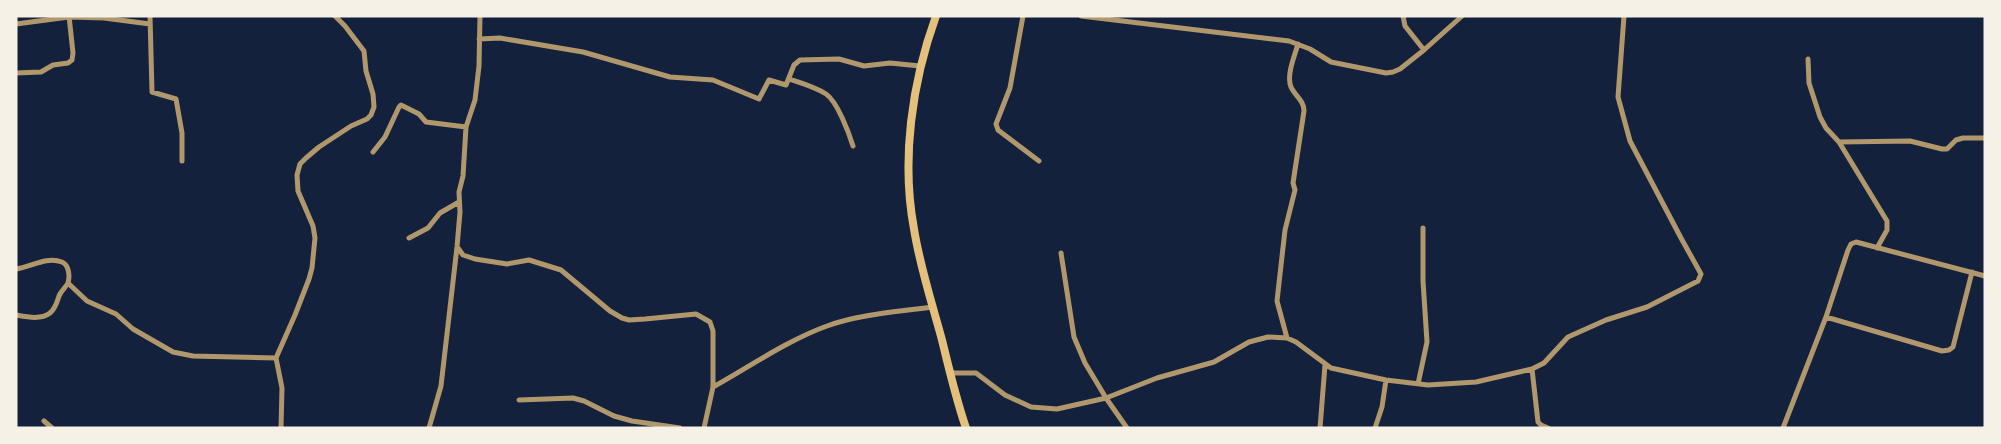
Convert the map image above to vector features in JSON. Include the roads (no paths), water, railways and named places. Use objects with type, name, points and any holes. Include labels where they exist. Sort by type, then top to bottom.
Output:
[{"type":"highway","points":[[936,16],[920,66],[912,115],[910,193],[913,228],[932,307],[966,428]]},
{"type":"street","points":[[16,24],[69,16],[150,24]]},
{"type":"street","points":[[16,73],[41,72],[53,65],[68,63],[72,60],[69,16]]},
{"type":"street","points":[[150,16],[152,92],[176,99],[182,133],[182,161]]},
{"type":"street","points":[[281,428],[282,388],[276,358],[295,315],[312,268],[315,238],[313,226],[298,191],[297,175],[300,164],[319,146],[351,126],[367,119],[371,115],[374,106],[372,89],[366,71],[364,51],[335,16]]},
{"type":"street","points":[[429,428],[440,386],[457,248],[466,127],[475,100],[479,66],[480,16]]},
{"type":"street","points":[[1023,16],[1010,88],[996,124],[998,130],[1039,161]]},
{"type":"street","points":[[1081,16],[1187,28],[1298,44],[1332,62],[1386,73],[1400,69],[1462,16]]},
{"type":"street","points":[[1403,16],[1405,26],[1424,50]]},
{"type":"street","points":[[950,373],[976,373],[1005,395],[1031,407],[1056,410],[1106,398],[1157,378],[1214,362],[1249,342],[1268,337],[1287,338],[1308,350],[1331,368],[1386,380],[1418,384],[1476,382],[1532,369],[1544,363],[1568,338],[1606,320],[1647,307],[1698,282],[1701,274],[1672,223],[1630,141],[1618,97],[1624,16]]},
{"type":"street","points":[[479,40],[500,38],[592,54],[670,77],[713,80],[758,98],[760,98],[768,81],[785,85],[794,65],[800,60],[840,59],[864,66],[890,63],[920,66]]},
{"type":"street","points":[[1287,338],[1277,302],[1282,254],[1295,190],[1293,183],[1304,111],[1303,103],[1291,88],[1289,80],[1298,44]]},
{"type":"street","points":[[1808,59],[1809,83],[1815,105],[1826,128],[1839,142],[1887,221],[1887,230],[1877,248]]},
{"type":"street","points":[[789,79],[823,92],[830,97],[849,132],[853,146]]},
{"type":"street","points":[[373,152],[384,137],[401,105],[419,114],[426,122],[466,127]]},
{"type":"street","points":[[1839,142],[1910,141],[1947,149],[1956,140],[1963,138],[1985,138]]},
{"type":"street","points":[[409,238],[428,228],[440,213],[459,202]]},
{"type":"street","points":[[1418,384],[1427,342],[1423,281],[1423,228]]},
{"type":"street","points":[[1783,428],[1826,317],[1851,244],[1856,242],[1985,276]]},
{"type":"street","points":[[457,248],[463,255],[475,258],[507,264],[529,260],[561,270],[610,311],[622,318],[645,320],[696,314],[706,318],[710,322],[713,331],[713,387],[704,428]]},
{"type":"street","points":[[1061,253],[1074,337],[1085,362],[1106,398],[1127,428]]},
{"type":"street","points":[[16,269],[36,262],[62,262],[69,272],[68,283],[51,312],[40,317],[16,314]]},
{"type":"street","points":[[1826,317],[1942,351],[1948,350],[1953,347],[1972,272]]},
{"type":"street","points":[[68,283],[87,301],[116,314],[133,329],[172,352],[192,356],[276,358]]},
{"type":"street","points":[[713,387],[806,335],[827,326],[860,318],[932,307]]},
{"type":"street","points":[[1320,428],[1325,365]]},
{"type":"street","points":[[1532,369],[1538,422],[1541,426],[1548,428]]},
{"type":"street","points":[[1375,428],[1382,407],[1386,380]]},
{"type":"street","points":[[518,400],[573,398],[584,401],[614,416],[632,421],[680,428]]},
{"type":"street","points":[[44,421],[52,428]]}]
